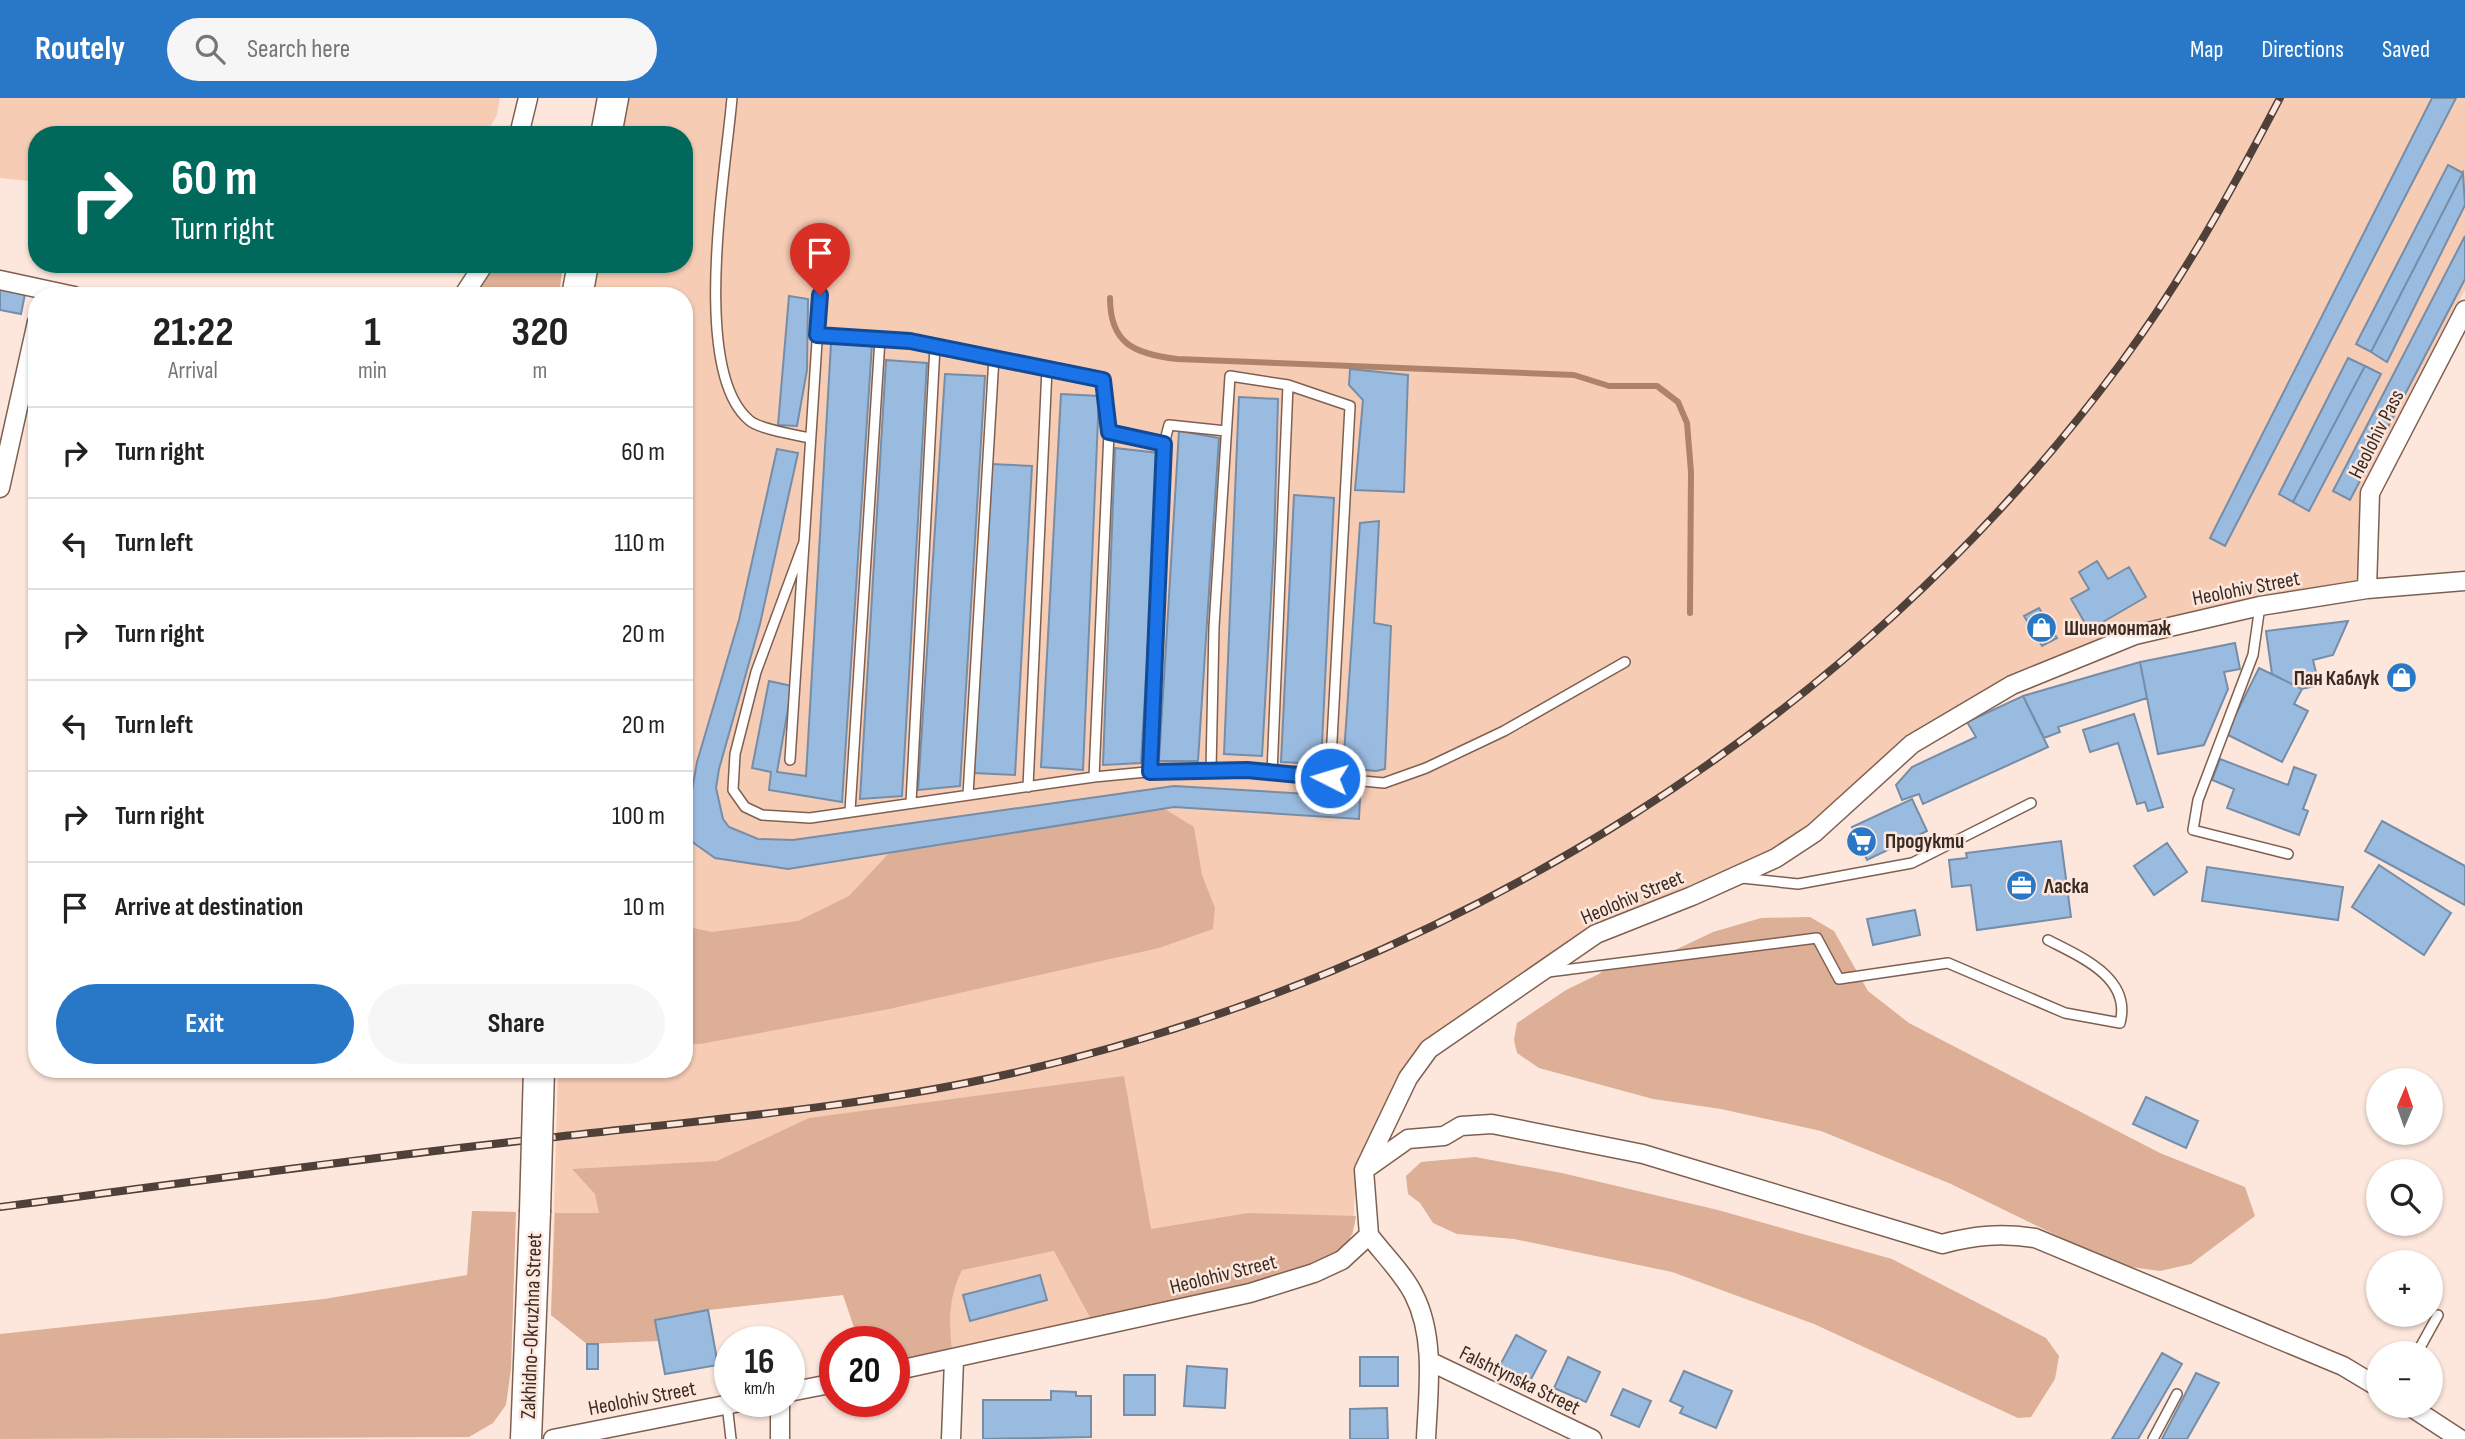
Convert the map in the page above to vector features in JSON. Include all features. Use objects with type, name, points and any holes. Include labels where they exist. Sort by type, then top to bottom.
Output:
[{"type":"main road","points":[[608,126],[613,98]]},
{"type":"main road","name":"Zakhidno-Okruzhna Street","points":[[526,1439],[539,1078]]},
{"type":"street","points":[[521,126],[528,98]]},
{"type":"street","points":[[0,280],[28,288]]},
{"type":"street","name":"Heolohiv Pass","points":[[2367,589],[2370,492],[2465,310]]},
{"type":"street","points":[[0,488],[5,438],[28,355]]},
{"type":"street","name":"Heolohiv Street","points":[[910,1368],[1251,1293],[1314,1273],[1342,1260],[1369,1235],[1364,1170],[1408,1078],[1429,1049],[1596,934],[1776,858],[1814,833],[1912,744],[2012,685],[2135,635],[2260,606],[2367,589],[2465,581]]},
{"type":"street","points":[[1364,1170],[1408,1139],[1444,1136],[1461,1126],[1492,1124],[1643,1154],[1942,1244],[1977,1235],[2009,1234],[2035,1238],[2343,1366],[2366,1380]]},
{"type":"street","points":[[1369,1235],[1414,1295],[1429,1361],[1426,1439]]},
{"type":"street","points":[[951,1439],[954,1360]]},
{"type":"street","name":"Falshtynska Street","points":[[1429,1361],[1592,1439]]},
{"type":"street","name":"Heolohiv Street","points":[[553,1439],[714,1407]]},
{"type":"street","points":[[780,1417],[780,1439]]},
{"type":"street","points":[[2427,1418],[2454,1437]]},
{"type":"lane","points":[[733,98],[714,289],[723,366],[733,398],[750,422],[810,438]]},
{"type":"lane","points":[[790,760],[820,295]]},
{"type":"lane","points":[[817,335],[935,346],[1103,380],[1109,432],[1094,777]]},
{"type":"lane","points":[[850,811],[880,339]]},
{"type":"lane","points":[[911,802],[935,346]]},
{"type":"lane","points":[[968,794],[993,357]]},
{"type":"lane","points":[[1028,787],[1047,368]]},
{"type":"lane","points":[[1211,771],[1214,627],[1230,376],[1288,385],[1350,406],[1330,778]]},
{"type":"lane","points":[[1272,773],[1288,385]]},
{"type":"lane","points":[[1150,772],[1164,444],[1169,425],[1226,431]]},
{"type":"lane","points":[[1109,432],[1164,444]]},
{"type":"lane","points":[[804,542],[756,672],[735,754],[733,790],[746,807],[762,815],[810,818],[968,794],[1150,772],[1272,773],[1384,783],[1426,768],[1504,731],[1625,662]]},
{"type":"lane","points":[[2260,606],[2253,655],[2202,788],[2193,830],[2288,854]]},
{"type":"lane","points":[[1733,877],[1798,884],[1912,863],[2031,803]]},
{"type":"lane","points":[[1536,974],[1817,938],[1839,979],[1948,962],[2065,1013],[2120,1023],[2124,1007],[2118,989],[2091,962],[2048,940]]},
{"type":"lane","points":[[2153,1439],[2177,1394]]},
{"type":"lane","points":[[731,1439],[732,1417]]},
{"type":"shaded area","points":[[0,98],[500,98],[497,115],[490,126],[28,126],[28,181],[0,178]]},
{"type":"shaded area","points":[[623,98],[2465,98],[2465,290],[2361,490],[2358,584],[2133,627],[2008,677],[1809,826],[1772,850],[1593,927],[1423,1043],[1379,1114],[1356,1168],[1353,1234],[1248,1286],[952,1352],[910,1356],[910,1326],[854,1326],[843,1295],[708,1310],[656,1320],[598,1344],[587,1344],[551,1315],[558,1078],[693,1078],[693,287],[588,287],[590,273],[693,273],[693,126],[618,126]]},
{"type":"shaded area","points":[[478,273],[562,273],[560,287],[469,287]]},
{"type":"shaded area","points":[[1163,808],[1194,827],[1202,875],[1215,908],[1213,929],[1159,948],[889,1009],[693,1044],[693,928],[712,932],[798,921],[849,896],[890,852]]},
{"type":"shaded area","points":[[1810,917],[1834,931],[1868,991],[1909,1023],[2160,1153],[2245,1187],[2255,1216],[2191,1264],[2160,1271],[2117,1265],[1951,1184],[1821,1131],[1721,1109],[1653,1099],[1539,1068],[1517,1053],[1514,1040],[1517,1023],[1566,990],[1599,974],[1613,962],[1650,962],[1713,932],[1761,918]]},
{"type":"shaded area","points":[[1124,1076],[1151,1229],[1248,1213],[1356,1216],[1352,1234],[1345,1245],[1323,1261],[1223,1293],[1092,1321],[1054,1251],[962,1270],[954,1290],[951,1310],[952,1352],[914,1358],[910,1358],[910,1326],[854,1326],[843,1295],[708,1310],[656,1320],[659,1341],[587,1344],[551,1315],[555,1213],[599,1213],[595,1194],[572,1169],[717,1161],[809,1118]]},
{"type":"shaded area","points":[[1475,1157],[1562,1173],[1718,1210],[1892,1259],[2046,1338],[2059,1356],[2055,1379],[2031,1417],[2018,1418],[1814,1324],[1672,1272],[1514,1239],[1457,1234],[1433,1223],[1420,1203],[1408,1194],[1406,1176],[1421,1162]]},
{"type":"shaded area","points":[[472,1211],[516,1212],[511,1369],[506,1405],[493,1423],[469,1437],[0,1439],[0,1334],[324,1299],[467,1275]]},
{"type":"building","points":[[2432,98],[2456,98],[2225,546],[2210,538]]},
{"type":"building","points":[[2448,165],[2463,173],[2371,352],[2356,344]]},
{"type":"building","points":[[2463,173],[2465,205],[2387,362],[2371,352]]},
{"type":"building","points":[[2465,236],[2465,279],[2350,500],[2333,491]]},
{"type":"building","points":[[0,289],[25,294],[21,314],[0,310]]},
{"type":"building","points":[[789,296],[808,299],[807,370],[797,426],[778,425]]},
{"type":"building","points":[[831,344],[872,344],[842,802],[769,790],[771,772],[752,768],[769,681],[792,686],[777,772],[806,776]]},
{"type":"building","points":[[2348,358],[2365,366],[2293,502],[2279,494]]},
{"type":"building","points":[[886,360],[927,363],[902,796],[860,799]]},
{"type":"building","points":[[2365,366],[2381,374],[2309,511],[2293,502]]},
{"type":"building","points":[[1350,369],[1408,375],[1404,492],[1355,490],[1363,400],[1349,385]]},
{"type":"building","points":[[945,374],[985,376],[960,786],[918,790]]},
{"type":"building","points":[[1061,394],[1099,396],[1083,770],[1041,767]]},
{"type":"building","points":[[1239,397],[1278,399],[1274,545],[1262,756],[1224,754]]},
{"type":"building","points":[[1179,431],[1219,438],[1198,761],[1159,761]]},
{"type":"building","points":[[1115,448],[1159,453],[1141,763],[1103,765]]},
{"type":"building","points":[[777,449],[798,453],[760,624],[716,788],[723,819],[729,827],[758,839],[793,840],[1174,786],[1360,797],[1359,819],[1174,807],[788,869],[715,858],[693,842],[693,785],[697,762],[739,620]]},
{"type":"building","points":[[991,464],[1032,466],[1015,775],[974,773]]},
{"type":"building","points":[[1294,495],[1334,498],[1321,764],[1281,762]]},
{"type":"building","points":[[1379,521],[1374,623],[1391,626],[1385,769],[1376,771],[1343,768],[1360,523]]},
{"type":"building","points":[[2097,561],[2108,579],[2129,567],[2146,597],[2089,630],[2071,599],[2089,589],[2079,572]]},
{"type":"building","points":[[2039,608],[2057,638],[2042,646],[2024,616]]},
{"type":"building","points":[[2348,621],[2333,655],[2313,660],[2319,685],[2302,689],[2272,674],[2266,631]]},
{"type":"building","points":[[2235,643],[2240,669],[2224,672],[2228,689],[2204,745],[2158,754],[2140,662]]},
{"type":"building","points":[[2140,662],[2147,698],[2058,727],[2060,732],[2044,738],[2023,696]]},
{"type":"building","points":[[2259,668],[2302,689],[2294,704],[2308,711],[2282,762],[2226,734]]},
{"type":"building","points":[[2023,696],[2048,747],[1923,804],[1919,794],[1902,800],[1896,785],[1912,767],[1976,737],[1967,722]]},
{"type":"building","points":[[2134,714],[2163,807],[2148,811],[2145,802],[2137,804],[2118,743],[2090,752],[2083,730]]},
{"type":"building","points":[[2220,759],[2288,785],[2294,767],[2316,775],[2303,809],[2308,811],[2299,835],[2227,808],[2234,789],[2212,780]]},
{"type":"building","points":[[1912,799],[1927,831],[1867,860],[1852,827]]},
{"type":"building","points":[[2382,821],[2465,866],[2465,905],[2365,851]]},
{"type":"building","points":[[2061,841],[2071,917],[1977,930],[1971,885],[1952,887],[1949,860],[1967,858],[1966,853]]},
{"type":"building","points":[[2167,843],[2187,872],[2154,895],[2134,866]]},
{"type":"building","points":[[2379,865],[2451,913],[2424,955],[2352,907]]},
{"type":"building","points":[[2207,867],[2343,887],[2338,920],[2202,901]]},
{"type":"building","points":[[1915,910],[1920,935],[1873,945],[1867,919]]},
{"type":"building","points":[[2146,1097],[2198,1121],[2186,1148],[2133,1124]]},
{"type":"building","points":[[1040,1275],[1047,1300],[970,1321],[963,1295]]},
{"type":"building","points":[[708,1310],[714,1343],[714,1366],[665,1374],[655,1320]]},
{"type":"building","points":[[1516,1335],[1546,1351],[1529,1383],[1499,1367]]},
{"type":"building","points":[[587,1344],[598,1344],[598,1369],[587,1369]]},
{"type":"building","points":[[2162,1353],[2182,1364],[2138,1439],[2112,1439]]},
{"type":"building","points":[[1360,1357],[1398,1357],[1398,1386],[1360,1386]]},
{"type":"building","points":[[1568,1357],[1600,1372],[1586,1402],[1554,1388]]},
{"type":"building","points":[[1187,1366],[1227,1369],[1225,1408],[1184,1406]]},
{"type":"building","points":[[1684,1371],[1732,1391],[1716,1428],[1680,1413],[1683,1407],[1670,1401]]},
{"type":"building","points":[[2196,1373],[2219,1383],[2187,1439],[2162,1439]]},
{"type":"building","points":[[1124,1375],[1155,1375],[1155,1415],[1124,1415]]},
{"type":"building","points":[[1623,1389],[1651,1401],[1639,1427],[1611,1415]]},
{"type":"building","points":[[1051,1391],[1076,1392],[1076,1396],[1091,1396],[1091,1437],[983,1439],[983,1400],[1051,1400]]},
{"type":"building","points":[[1387,1408],[1388,1439],[1350,1439],[1350,1409]]},
{"type":"waterway","points":[[1110,298],[1111,314],[1120,337],[1138,350],[1162,357],[1574,375],[1609,386],[1657,386],[1678,402],[1687,423],[1691,472],[1690,613]]},
{"type":"railway","points":[[0,1207],[410,1154],[781,1112],[956,1085],[1013,1073],[1175,1029],[1333,971],[1485,900],[1630,816],[1768,720],[1897,613],[2015,493],[2121,363],[2206,233],[2280,98]]},
{"type":"place","name":"Шиномонтаж","points":[[2041,628]]},
{"type":"place","name":"Пан Каблук","points":[[2402,678]]},
{"type":"place","name":"Продукти","points":[[1862,841]]},
{"type":"place","name":"Ласка","points":[[2021,886]]},
{"type":"route","points":[[820,295],[817,335],[910,341],[1103,380],[1109,432],[1164,444],[1161,566],[1150,772],[1247,770],[1330,778]]}]
